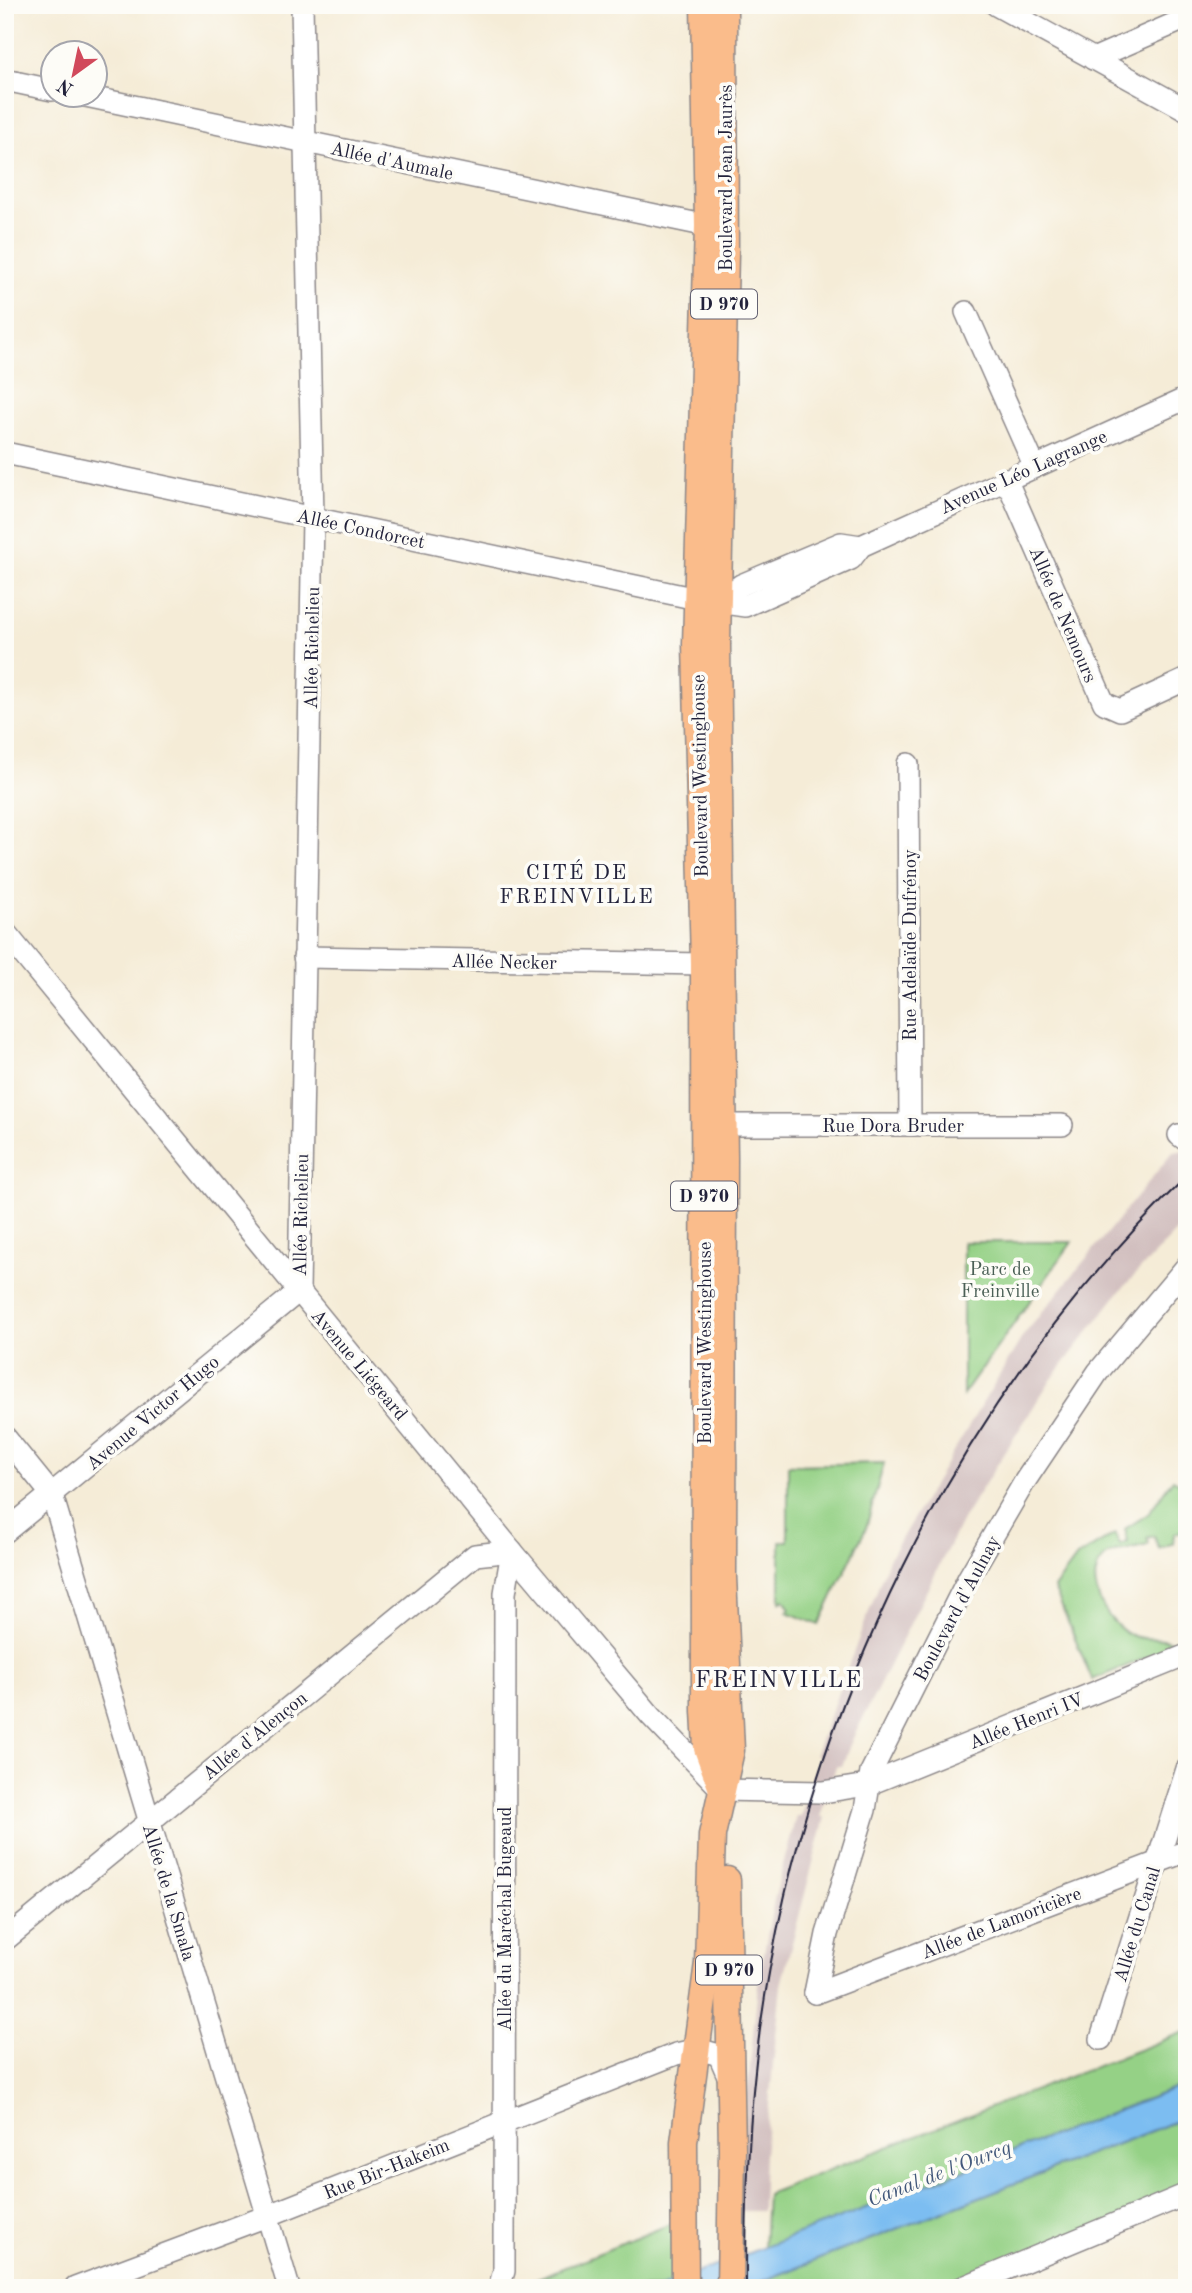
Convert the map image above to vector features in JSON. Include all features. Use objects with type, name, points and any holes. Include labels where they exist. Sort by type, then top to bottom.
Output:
[{"type":"main road","name":"Boulevard Jean Jaurès","points":[[704,5],[708,226],[707,601]]},
{"type":"main road","name":"Boulevard Jean Jaurès","points":[[707,601],[725,252],[724,5]]},
{"type":"main road","name":"Boulevard Westinghouse","points":[[707,601],[704,964],[705,1711],[707,1748],[722,1790],[726,1834],[732,2150],[730,2288]]},
{"type":"main road","name":"Boulevard Westinghouse","points":[[685,2288],[684,2142],[708,1963],[712,1835],[731,1750],[723,1577],[723,1125],[707,601]]},
{"type":"street","name":"Allée Richelieu","points":[[299,1291],[313,518],[302,5]]},
{"type":"street","points":[[996,5],[1187,110]]},
{"type":"street","points":[[1093,59],[1187,18]]},
{"type":"street","points":[[5,80],[38,87]]},
{"type":"street","name":"Allée d'Aumale","points":[[108,101],[708,226]]},
{"type":"street","points":[[966,312],[1034,465]]},
{"type":"street","name":"Avenue Léo Lagrange","points":[[707,601],[745,606],[851,559],[861,546],[1034,465],[1187,398]]},
{"type":"street","name":"Allée Condorcet","points":[[5,453],[707,601]]},
{"type":"street","name":"Allée de Nemours","points":[[1006,479],[1104,703],[1120,710],[1187,679]]},
{"type":"street","name":"Rue Adelaïde Dufrénoy","points":[[908,764],[910,1125]]},
{"type":"street","name":"Avenue Liégeard","points":[[5,932],[512,1551],[651,1716],[722,1790]]},
{"type":"street","name":"Allée Necker","points":[[304,957],[704,964]]},
{"type":"street","name":"Rue Dora Bruder","points":[[723,1125],[1062,1125]]},
{"type":"street","name":"Boulevard d'Aulnay","points":[[815,1993],[827,1934],[865,1810],[867,1785],[880,1753],[969,1577],[1025,1481],[1098,1372],[1187,1266]]},
{"type":"street","name":"Avenue Victor Hugo","points":[[5,1532],[299,1291]]},
{"type":"street","points":[[5,1437],[52,1495]]},
{"type":"street","name":"Allée de la Smala","points":[[52,1495],[289,2288]]},
{"type":"street","name":"Allée d'Alençon","points":[[5,1940],[475,1555],[512,1551]]},
{"type":"street","name":"Allée du Maréchal Bugeaud","points":[[499,2288],[504,2272],[505,1593],[512,1551]]},
{"type":"street","name":"Allée Henri IV","points":[[722,1790],[823,1792],[867,1785],[1187,1655]]},
{"type":"street","name":"Allée du Canal","points":[[1101,2039],[1154,1863],[1187,1769]]},
{"type":"street","name":"Allée de Lamoricière","points":[[815,1993],[1187,1851]]},
{"type":"street","points":[[698,2049],[719,2055],[731,2083]]},
{"type":"street","name":"Rue Bir-Hakeim","points":[[75,2288],[267,2216],[503,2121],[698,2049]]},
{"type":"street","points":[[961,2288],[1187,2194]]},
{"type":"shaded area","points":[[1187,1150],[1187,1220],[1120,1291],[1048,1384],[962,1520],[851,1742],[842,1766],[836,1766],[820,1817],[825,1817],[781,1985],[764,2154],[762,2211],[736,2211],[758,1985],[774,1901],[796,1816],[801,1816],[819,1756],[815,1754],[889,1559],[1023,1336],[1173,1152]]},
{"type":"green space","name":"Parc de Freinville","points":[[963,1242],[1072,1242],[963,1395]]},
{"type":"green space","points":[[884,1463],[866,1528],[819,1625],[787,1612],[790,1609],[784,1599],[780,1602],[780,1541],[788,1541],[788,1465]]},
{"type":"green space","points":[[1173,1479],[1187,1487],[1187,1529],[1174,1534],[1173,1543],[1159,1549],[1154,1536],[1147,1538],[1149,1544],[1108,1555],[1096,1574],[1096,1586],[1105,1610],[1121,1629],[1137,1637],[1167,1640],[1178,1645],[1092,1680],[1054,1588],[1077,1557],[1115,1534],[1120,1545],[1128,1542],[1125,1529],[1148,1514]]},
{"type":"green space","points":[[1187,2031],[1187,2084],[764,2248],[767,2194]]},
{"type":"green space","points":[[1187,2117],[1187,2194],[961,2288],[765,2288],[769,2278]]},
{"type":"green space","points":[[685,2218],[684,2278],[658,2288],[514,2288]]},
{"type":"water","name":"Canal de l'Ourcq","points":[[1187,2084],[1187,2117],[746,2288],[658,2288]]},
{"type":"tram line","points":[[746,2288],[748,2158],[760,2029],[782,1910],[813,1793],[853,1678],[903,1567],[961,1461],[1028,1359],[1104,1264],[1187,1176]]},
{"type":"district","name":"CITÉ DE FREINVILLE","points":[[577,884]]},
{"type":"district","name":"FREINVILLE","points":[[779,1679]]}]
